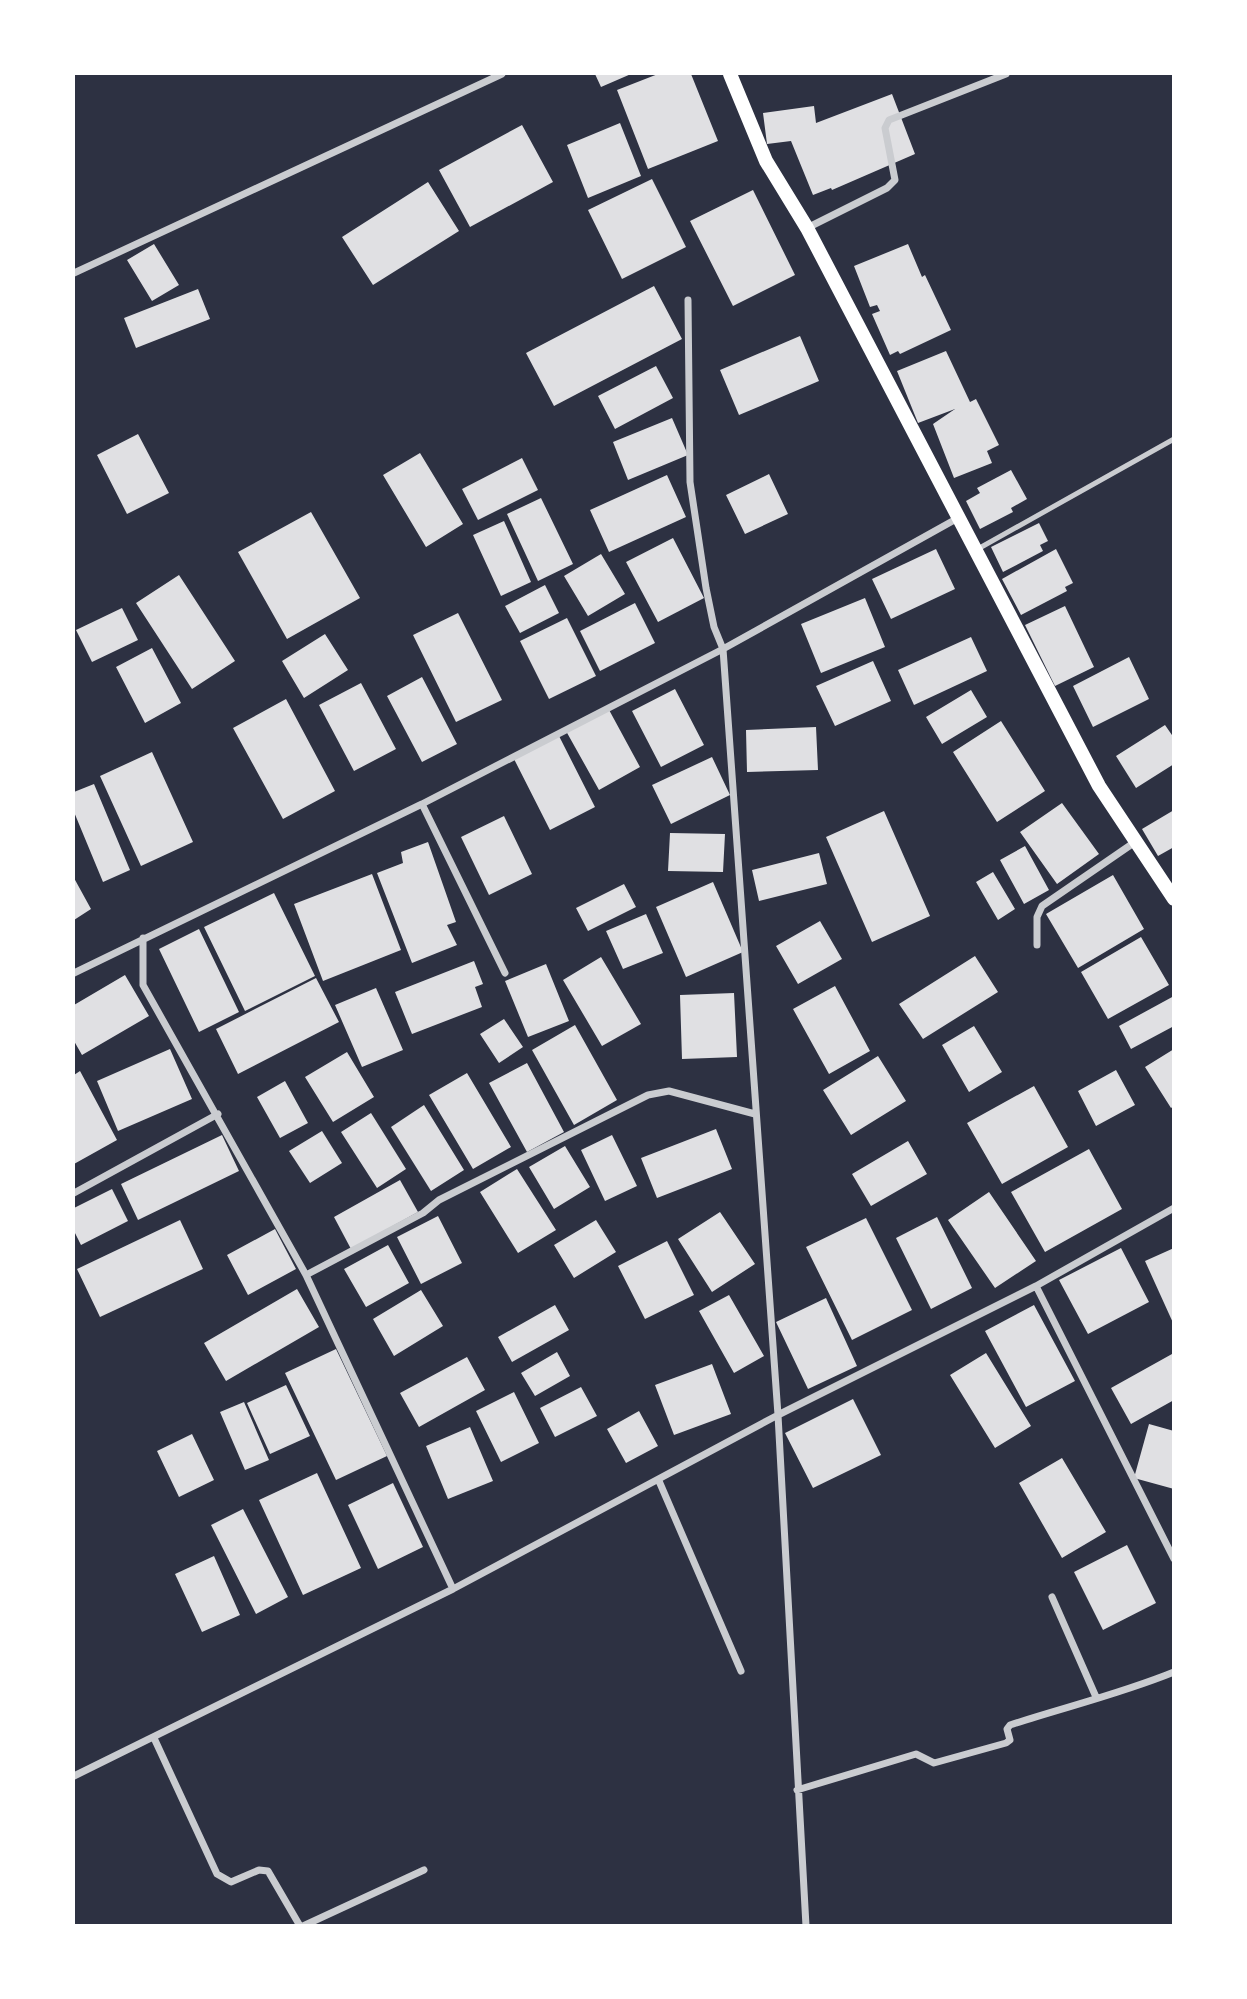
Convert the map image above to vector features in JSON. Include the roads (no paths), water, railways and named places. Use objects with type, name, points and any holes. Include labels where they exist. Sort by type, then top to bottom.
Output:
[{"type":"main road","points":[[730,74],[766,161],[807,228],[1098,786],[1174,900]]},
{"type":"street","points":[[74,273],[502,74]]},
{"type":"street","points":[[807,228],[887,188],[895,180],[886,128],[889,120],[1006,74]]},
{"type":"street","points":[[688,300],[690,482],[706,588],[714,627],[723,649],[778,1415],[806,1926]]},
{"type":"street","points":[[74,973],[422,804],[723,649],[958,518]]},
{"type":"street","points":[[422,804],[505,973]]},
{"type":"street","points":[[1037,945],[1037,917],[1042,906],[1135,842]]},
{"type":"street","points":[[142,938],[143,985],[218,1114],[306,1275],[453,1588]]},
{"type":"street","points":[[306,1275],[423,1213],[439,1200],[648,1095],[669,1091],[755,1114]]},
{"type":"street","points":[[74,1194],[218,1114]]},
{"type":"street","points":[[74,1776],[453,1588],[659,1481],[778,1415],[1036,1286],[1174,1208]]},
{"type":"street","points":[[1036,1286],[1174,1559]]},
{"type":"street","points":[[659,1481],[741,1671]]},
{"type":"street","points":[[1164,1539],[1174,1534]]},
{"type":"street","points":[[1052,1597],[1096,1696]]},
{"type":"street","points":[[797,1790],[916,1754],[934,1763],[1006,1743],[1010,1740],[1007,1729],[1010,1725],[1096,1696],[1124,1693],[1174,1672]]},
{"type":"street","points":[[154,1738],[217,1874],[231,1882],[260,1870],[268,1871],[301,1926],[424,1870]]},
{"type":"lane","points":[[976,550],[1174,439]]}]
